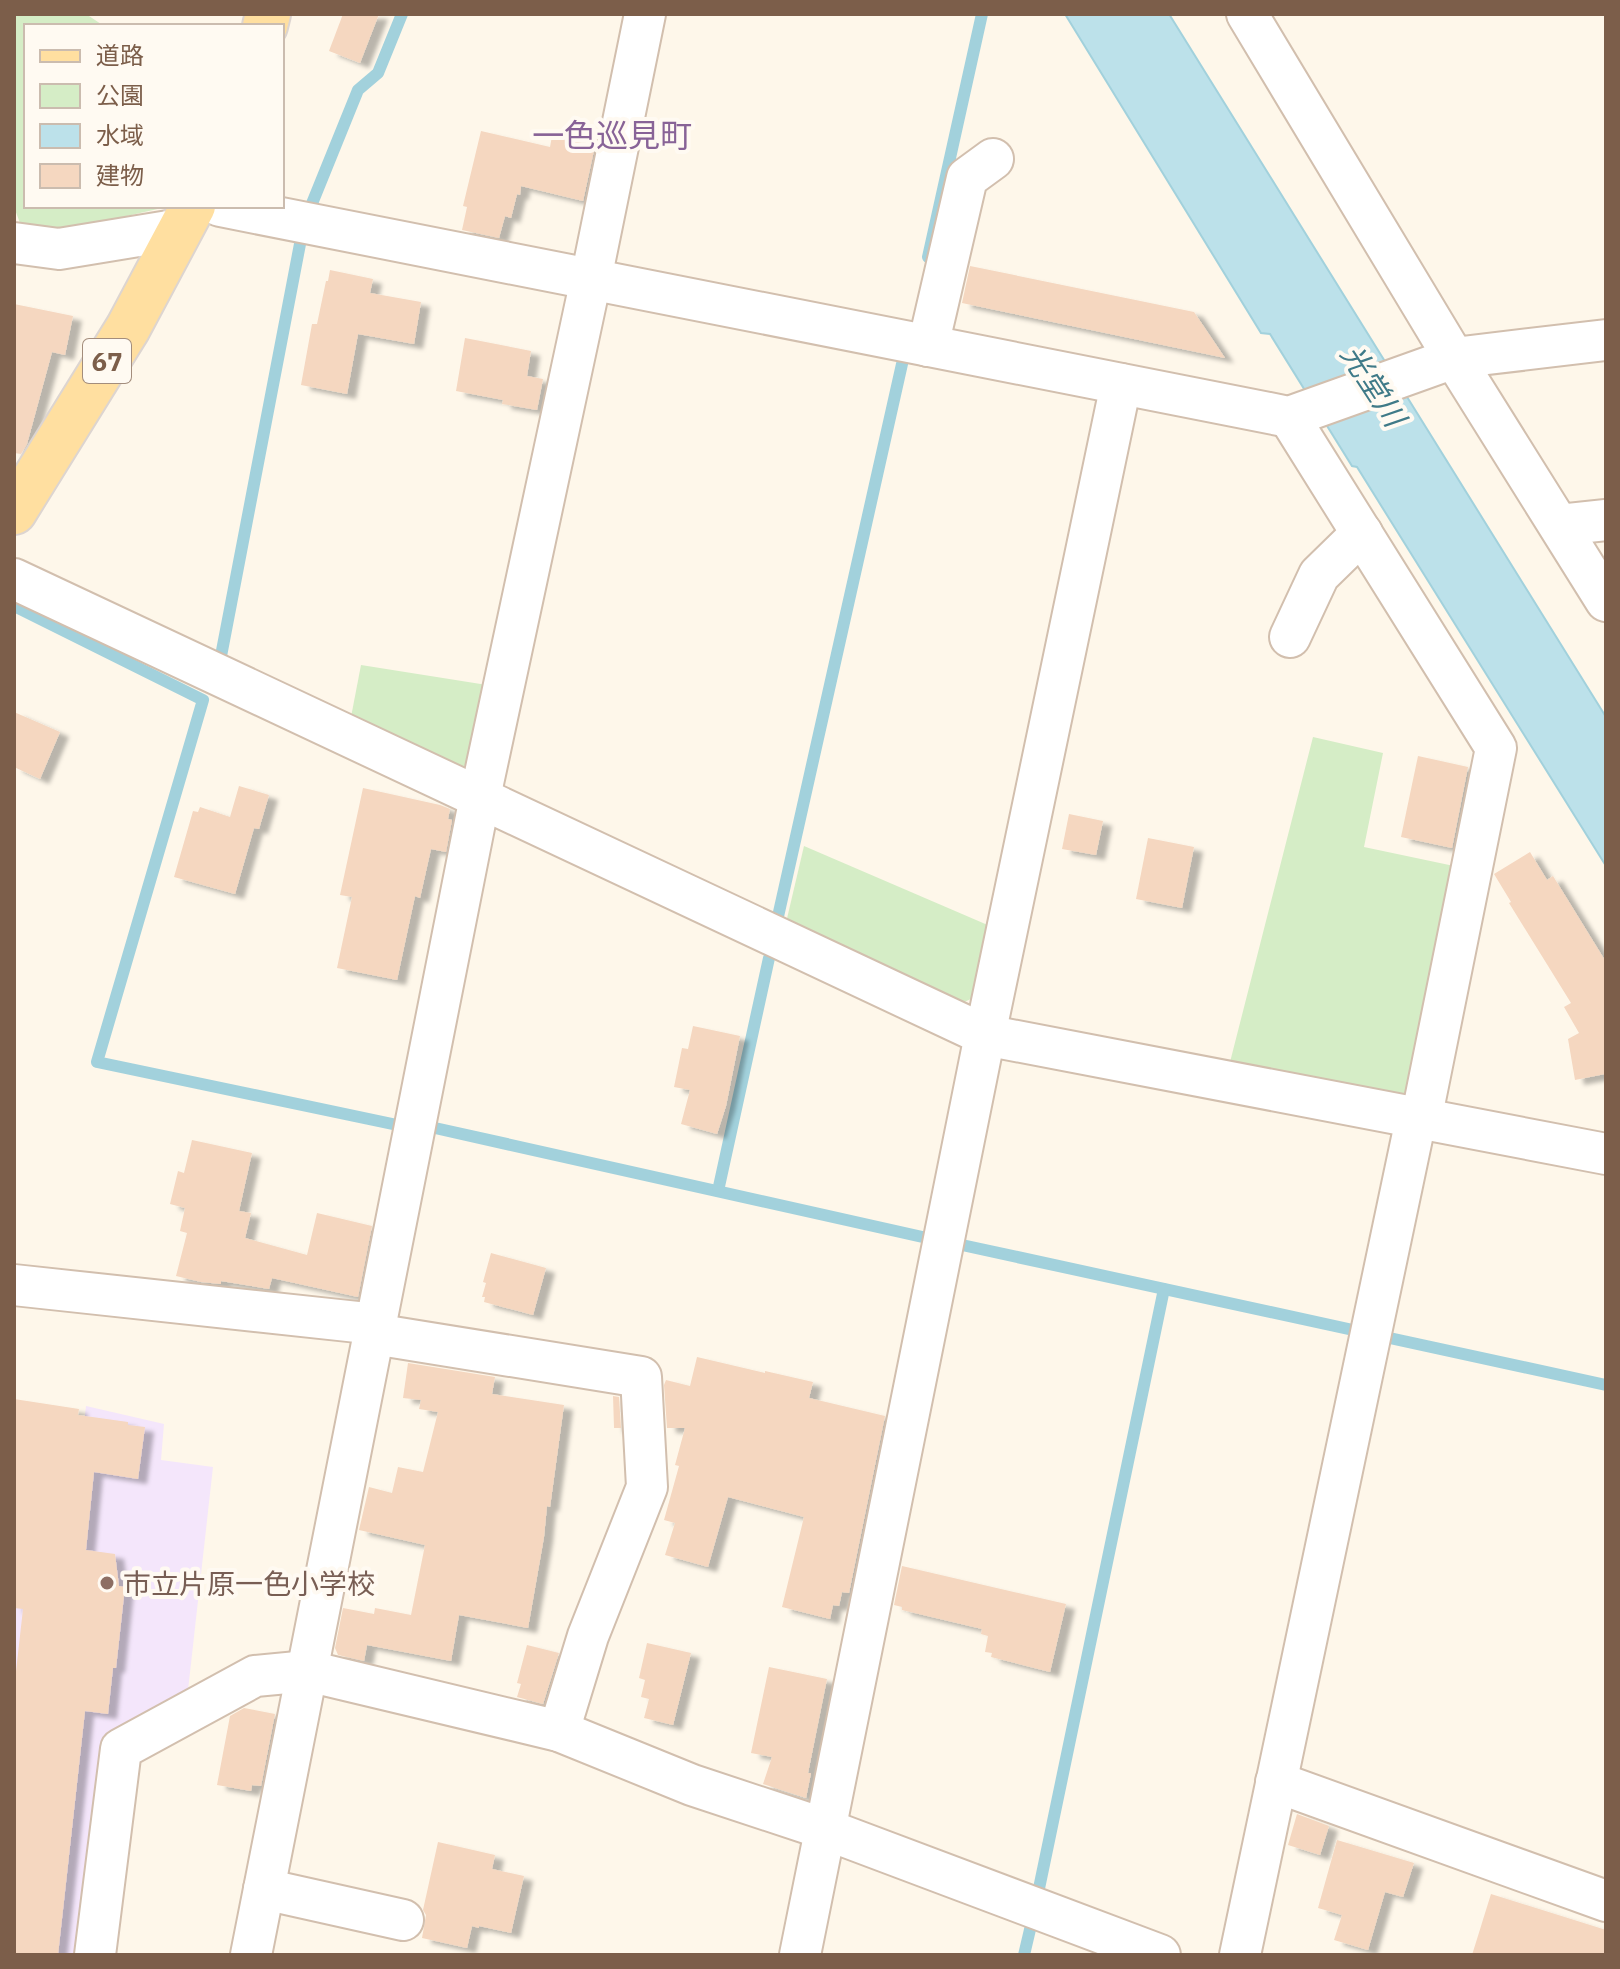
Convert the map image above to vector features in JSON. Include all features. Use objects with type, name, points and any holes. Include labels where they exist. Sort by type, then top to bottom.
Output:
[{"type":"main road","name":"67","points":[[14,512],[128,328],[187,218]]},
{"type":"street","points":[[251,1955],[480,797],[645,14]]},
{"type":"street","points":[[1247,14],[1439,364],[1559,525],[1606,601]]},
{"type":"street","points":[[928,346],[967,178],[993,159]]},
{"type":"street","points":[[230,208],[1292,416],[1439,364],[1606,340]]},
{"type":"street","points":[[14,243],[59,249],[187,218]]},
{"type":"street","points":[[800,1955],[985,1035],[1121,384]]},
{"type":"street","points":[[1240,1955],[1496,748],[1292,416]]},
{"type":"street","points":[[1559,525],[1606,520]]},
{"type":"street","points":[[1290,637],[1319,575],[1362,533]]},
{"type":"street","points":[[14,579],[985,1035],[1606,1154]]},
{"type":"street","points":[[14,1285],[375,1329],[641,1377],[647,1487],[588,1636],[559,1731]]},
{"type":"street","points":[[95,1955],[121,1749],[255,1676],[308,1671],[559,1731],[692,1785],[825,1829],[1160,1955]]},
{"type":"street","points":[[1276,1782],[1606,1901]]},
{"type":"street","points":[[264,1889],[403,1920]]},
{"type":"shaded area","name":"市立片原一色小学校","points":[[86,1406],[164,1424],[161,1460],[213,1467],[187,1699],[108,1744],[83,1955],[14,1955],[14,1460],[79,1468]]},
{"type":"green space","points":[[14,14],[86,14],[101,24],[24,24],[24,208],[162,208],[61,231],[20,223],[14,207]]},
{"type":"green space","points":[[361,665],[487,685],[471,763],[459,768],[351,717]]},
{"type":"green space","points":[[1313,737],[1383,753],[1364,847],[1454,866],[1410,1093],[1402,1099],[1229,1066]]},
{"type":"green space","points":[[804,846],[990,926],[975,997],[958,1005],[785,927]]},
{"type":"water","name":"光堂川","points":[[1065,14],[1169,14],[1606,717],[1606,866],[1357,467],[1352,466],[1270,334],[1261,333]]},
{"type":"building","points":[[343,14],[379,14],[360,63],[329,51]]},
{"type":"building","points":[[481,131],[550,147],[552,136],[595,146],[583,201],[521,186],[511,218],[505,216],[499,238],[462,230],[467,207],[463,206]]},
{"type":"building","points":[[970,266],[1194,312],[1225,358],[962,303]]},
{"type":"building","points":[[330,270],[373,279],[370,293],[421,302],[414,344],[358,334],[347,394],[301,385],[312,324],[317,324]]},
{"type":"building","points":[[14,304],[73,316],[65,355],[52,352],[27,444],[21,454],[14,453]]},
{"type":"building","points":[[465,338],[531,351],[527,376],[543,379],[537,410],[456,391]]},
{"type":"building","points":[[14,712],[60,732],[40,779],[14,767]]},
{"type":"building","points":[[1418,756],[1468,767],[1452,848],[1401,837]]},
{"type":"building","points":[[239,786],[269,795],[259,829],[254,828],[235,894],[174,877],[193,811],[198,812],[200,807],[230,817]]},
{"type":"building","points":[[363,788],[440,805],[450,809],[448,819],[452,820],[446,852],[431,849],[420,898],[415,896],[397,980],[337,968],[352,897],[340,895]]},
{"type":"building","points":[[1069,814],[1103,821],[1096,855],[1062,849]]},
{"type":"building","points":[[1148,838],[1194,847],[1182,908],[1136,899]]},
{"type":"building","points":[[1530,852],[1547,880],[1553,876],[1606,962],[1606,1077],[1605,1074],[1575,1080],[1568,1039],[1579,1033],[1564,1007],[1571,1003],[1494,874]]},
{"type":"building","points":[[693,1026],[740,1036],[717,1134],[681,1124],[690,1090],[674,1087],[682,1048],[688,1049]]},
{"type":"building","points":[[192,1140],[252,1153],[239,1211],[251,1213],[245,1238],[307,1255],[317,1213],[372,1226],[358,1297],[272,1278],[269,1289],[221,1281],[221,1284],[201,1282],[176,1276],[187,1233],[180,1231],[185,1208],[170,1204],[178,1171],[184,1173]]},
{"type":"building","points":[[491,1253],[546,1268],[533,1315],[484,1302],[485,1297],[482,1297],[486,1283],[483,1282]]},
{"type":"building","points":[[697,1357],[813,1382],[809,1398],[885,1416],[849,1593],[842,1592],[839,1606],[833,1605],[830,1619],[782,1607],[804,1517],[728,1497],[708,1567],[665,1555],[675,1523],[664,1520],[679,1466],[675,1465],[685,1428],[667,1428],[664,1385],[666,1380],[690,1386]]},
{"type":"building","points":[[408,1363],[495,1377],[492,1394],[564,1405],[550,1507],[547,1506],[528,1628],[459,1615],[451,1661],[367,1645],[364,1661],[338,1655],[335,1648],[343,1608],[374,1614],[375,1608],[411,1615],[425,1545],[359,1530],[369,1487],[392,1493],[398,1467],[423,1472],[438,1412],[419,1409],[421,1400],[403,1398]]},
{"type":"building","points":[[613,1396],[619,1397],[621,1428],[614,1428]]},
{"type":"building","points":[[14,1399],[79,1409],[78,1415],[145,1427],[138,1479],[94,1472],[86,1550],[115,1554],[119,1586],[125,1587],[108,1714],[85,1711],[58,1955],[14,1955],[14,1689],[23,1609],[14,1608]]},
{"type":"building","points":[[902,1566],[1066,1604],[1050,1672],[991,1657],[992,1653],[985,1652],[988,1636],[981,1634],[982,1629],[902,1610],[902,1607],[894,1605]]},
{"type":"building","points":[[647,1643],[691,1653],[673,1725],[644,1718],[649,1699],[641,1697],[645,1680],[639,1678]]},
{"type":"building","points":[[527,1645],[559,1653],[543,1704],[517,1697],[521,1684],[517,1683]]},
{"type":"building","points":[[769,1667],[827,1679],[806,1798],[763,1784],[772,1757],[751,1753]]},
{"type":"building","points":[[244,1708],[275,1714],[261,1786],[252,1785],[251,1791],[217,1785],[230,1716]]},
{"type":"building","points":[[1297,1814],[1329,1826],[1320,1855],[1288,1845]]},
{"type":"building","points":[[1337,1840],[1414,1863],[1403,1897],[1385,1892],[1368,1950],[1334,1940],[1342,1915],[1318,1908]]},
{"type":"building","points":[[438,1842],[495,1855],[492,1869],[524,1876],[511,1933],[472,1926],[467,1948],[422,1938],[426,1915],[423,1910]]},
{"type":"building","points":[[1491,1894],[1606,1930],[1606,1955],[1472,1955]]},
{"type":"waterway","points":[[311,206],[358,90],[378,73],[402,14]]},
{"type":"waterway","points":[[928,257],[982,14]]},
{"type":"waterway","points":[[221,656],[300,244]]},
{"type":"waterway","points":[[777,921],[902,364]]},
{"type":"waterway","points":[[14,606],[203,700],[97,1062],[402,1126]]},
{"type":"waterway","points":[[718,1191],[769,958]]},
{"type":"waterway","points":[[435,1128],[927,1238]]},
{"type":"waterway","points":[[962,1245],[1353,1330]]},
{"type":"waterway","points":[[1037,1898],[1164,1289]]},
{"type":"waterway","points":[[1385,1337],[1606,1385]]},
{"type":"waterway","points":[[1024,1955],[1032,1921]]},
{"type":"place","name":"市立片原一色小学校","points":[[107,1583]]},
{"type":"district","name":"一色巡見町","points":[[612,135]]}]
